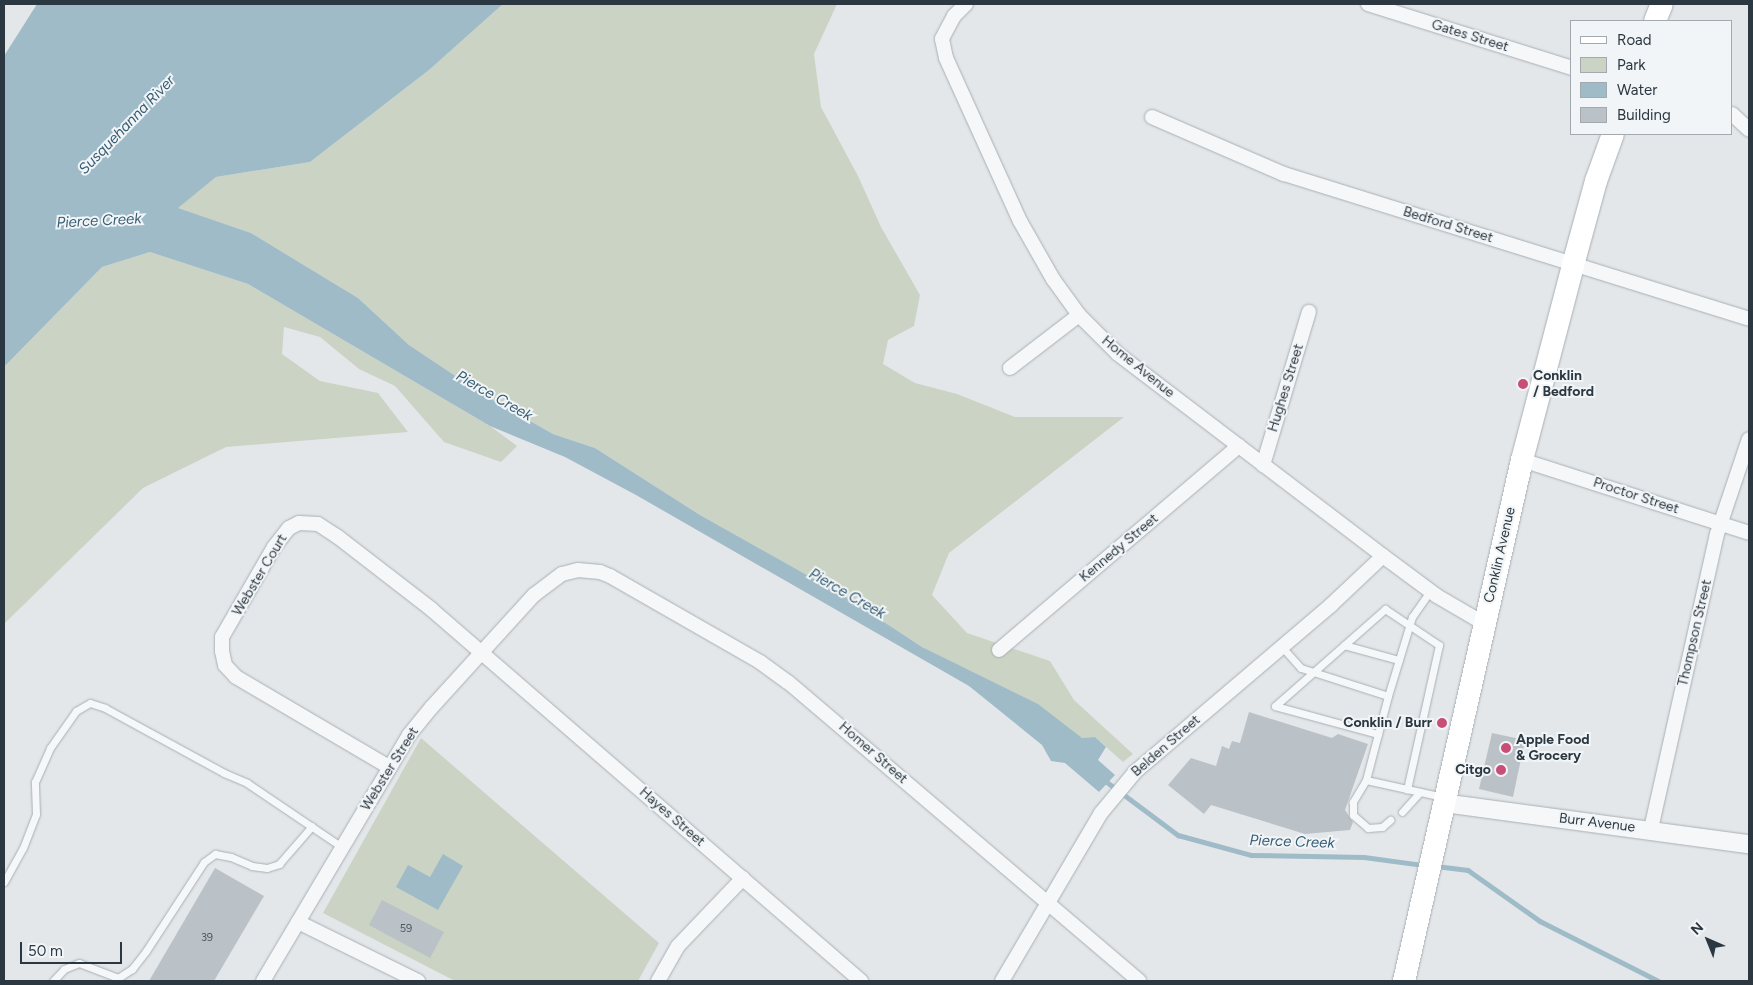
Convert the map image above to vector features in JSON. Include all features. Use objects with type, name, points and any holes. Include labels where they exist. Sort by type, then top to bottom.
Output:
[{"type":"main road","points":[[1655,20],[1662,4]]},
{"type":"main road","name":"Conklin Avenue","points":[[1404,981],[1522,460],[1596,181],[1613,135]]},
{"type":"street","name":"Home Avenue","points":[[966,4],[951,21],[942,39],[946,58],[1020,221],[1053,279],[1079,315],[1118,354],[1263,465],[1430,591],[1484,624]]},
{"type":"street","name":"Gates Street","points":[[1368,4],[1570,67]]},
{"type":"street","points":[[1733,115],[1749,130]]},
{"type":"street","name":"Bedford Street","points":[[1152,117],[1264,167],[1749,319]]},
{"type":"street","name":"Hughes Street","points":[[1263,465],[1309,312]]},
{"type":"street","points":[[1010,368],[1079,315]]},
{"type":"street","name":"Thompson Street","points":[[1652,829],[1720,524],[1749,439]]},
{"type":"street","name":"Kennedy Street","points":[[999,650],[1239,446]]},
{"type":"street","name":"Proctor Street","points":[[1522,460],[1749,533]]},
{"type":"street","name":"Webster Court","points":[[389,767],[236,677],[224,665],[222,637],[274,547],[289,528],[299,523],[318,524],[338,537],[431,608],[482,654]]},
{"type":"street","name":"Belden Street","points":[[1002,981],[1101,813],[1135,772],[1282,647],[1384,556]]},
{"type":"street","name":"Webster Street","points":[[263,981],[409,735],[534,595],[562,574],[578,570]]},
{"type":"street","name":"Homer Street","points":[[578,570],[600,572],[610,576],[760,662],[788,682],[1139,981]]},
{"type":"street","name":"Hayes Street","points":[[482,654],[861,981]]},
{"type":"street","name":"Burr Avenue","points":[[1444,800],[1749,844]]},
{"type":"street","points":[[658,981],[678,946],[743,878]]},
{"type":"street","points":[[298,922],[418,981]]},
{"type":"lane","points":[[1390,820],[1382,827],[1368,828],[1353,815],[1353,802],[1366,780],[1388,696],[1412,617],[1430,591]]},
{"type":"lane","points":[[1378,734],[1275,706],[1385,609],[1439,645],[1407,789]]},
{"type":"lane","points":[[1344,644],[1399,660]]},
{"type":"lane","points":[[1282,647],[1302,668],[1388,696]]},
{"type":"lane","points":[[4,882],[23,848],[36,814],[35,782],[50,748],[76,711],[90,704],[105,708],[224,773],[248,783],[312,826],[326,838],[342,847]]},
{"type":"lane","points":[[1366,780],[1420,792],[1444,800]]},
{"type":"lane","points":[[1402,812],[1420,792]]},
{"type":"lane","points":[[53,981],[64,969],[78,963],[118,978],[132,969],[146,951],[204,862],[215,854],[231,857],[252,866],[267,868],[279,864],[312,826]]},
{"type":"green space","points":[[503,4],[837,4],[814,54],[821,107],[858,176],[881,227],[920,295],[914,326],[888,340],[883,364],[915,383],[957,394],[1015,417],[1124,417],[949,553],[932,595],[967,633],[1050,661],[1074,700],[1133,754],[1123,762],[1095,737],[1082,738],[970,672],[922,647],[846,597],[700,515],[595,448],[553,434],[484,395],[409,345],[358,298],[251,233],[177,208],[216,177],[310,162],[429,70]]},
{"type":"green space","points":[[150,252],[248,284],[490,426],[517,446],[501,462],[444,442],[395,386],[359,369],[320,337],[284,327],[282,354],[320,381],[378,393],[408,432],[226,447],[143,488],[4,624],[4,367],[102,267]]},
{"type":"green space","points":[[421,738],[659,943],[638,981],[455,981],[323,913]]},
{"type":"water","name":"Susquehanna River","points":[[37,4],[503,4],[429,70],[310,162],[216,177],[178,208],[251,233],[358,298],[409,345],[484,395],[553,434],[595,448],[700,515],[846,597],[922,647],[1038,704],[1082,738],[1095,737],[1106,747],[1098,760],[1115,775],[1099,792],[1065,763],[1051,761],[1042,745],[969,686],[636,495],[565,457],[490,426],[248,284],[150,252],[102,267],[4,367],[4,56]]},
{"type":"water","points":[[443,854],[463,866],[438,910],[396,887],[408,865],[430,877]]},
{"type":"building","points":[[1249,712],[1332,738],[1338,734],[1368,744],[1345,810],[1353,822],[1350,830],[1305,834],[1211,805],[1204,814],[1168,785],[1191,758],[1216,766],[1222,746],[1229,749],[1232,741],[1240,743]]},
{"type":"building","points":[[1492,733],[1525,740],[1513,797],[1479,789]]},
{"type":"building","points":[[215,868],[264,896],[214,981],[149,981]]},
{"type":"building","points":[[382,900],[444,932],[430,958],[369,925]]},
{"type":"waterway","name":"Pierce Creek","points":[[1103,779],[1178,835],[1251,855],[1364,857],[1423,865]]},
{"type":"waterway","name":"Pierce Creek","points":[[1436,866],[1468,870],[1540,921],[1659,981]]},
{"type":"place","name":"Conklin / Bedford","points":[[1523,384]]},
{"type":"place","name":"Conklin / Burr","points":[[1442,723]]},
{"type":"place","name":"Apple Food & Grocery","points":[[1506,748]]},
{"type":"place","name":"Citgo","points":[[1501,770]]}]
